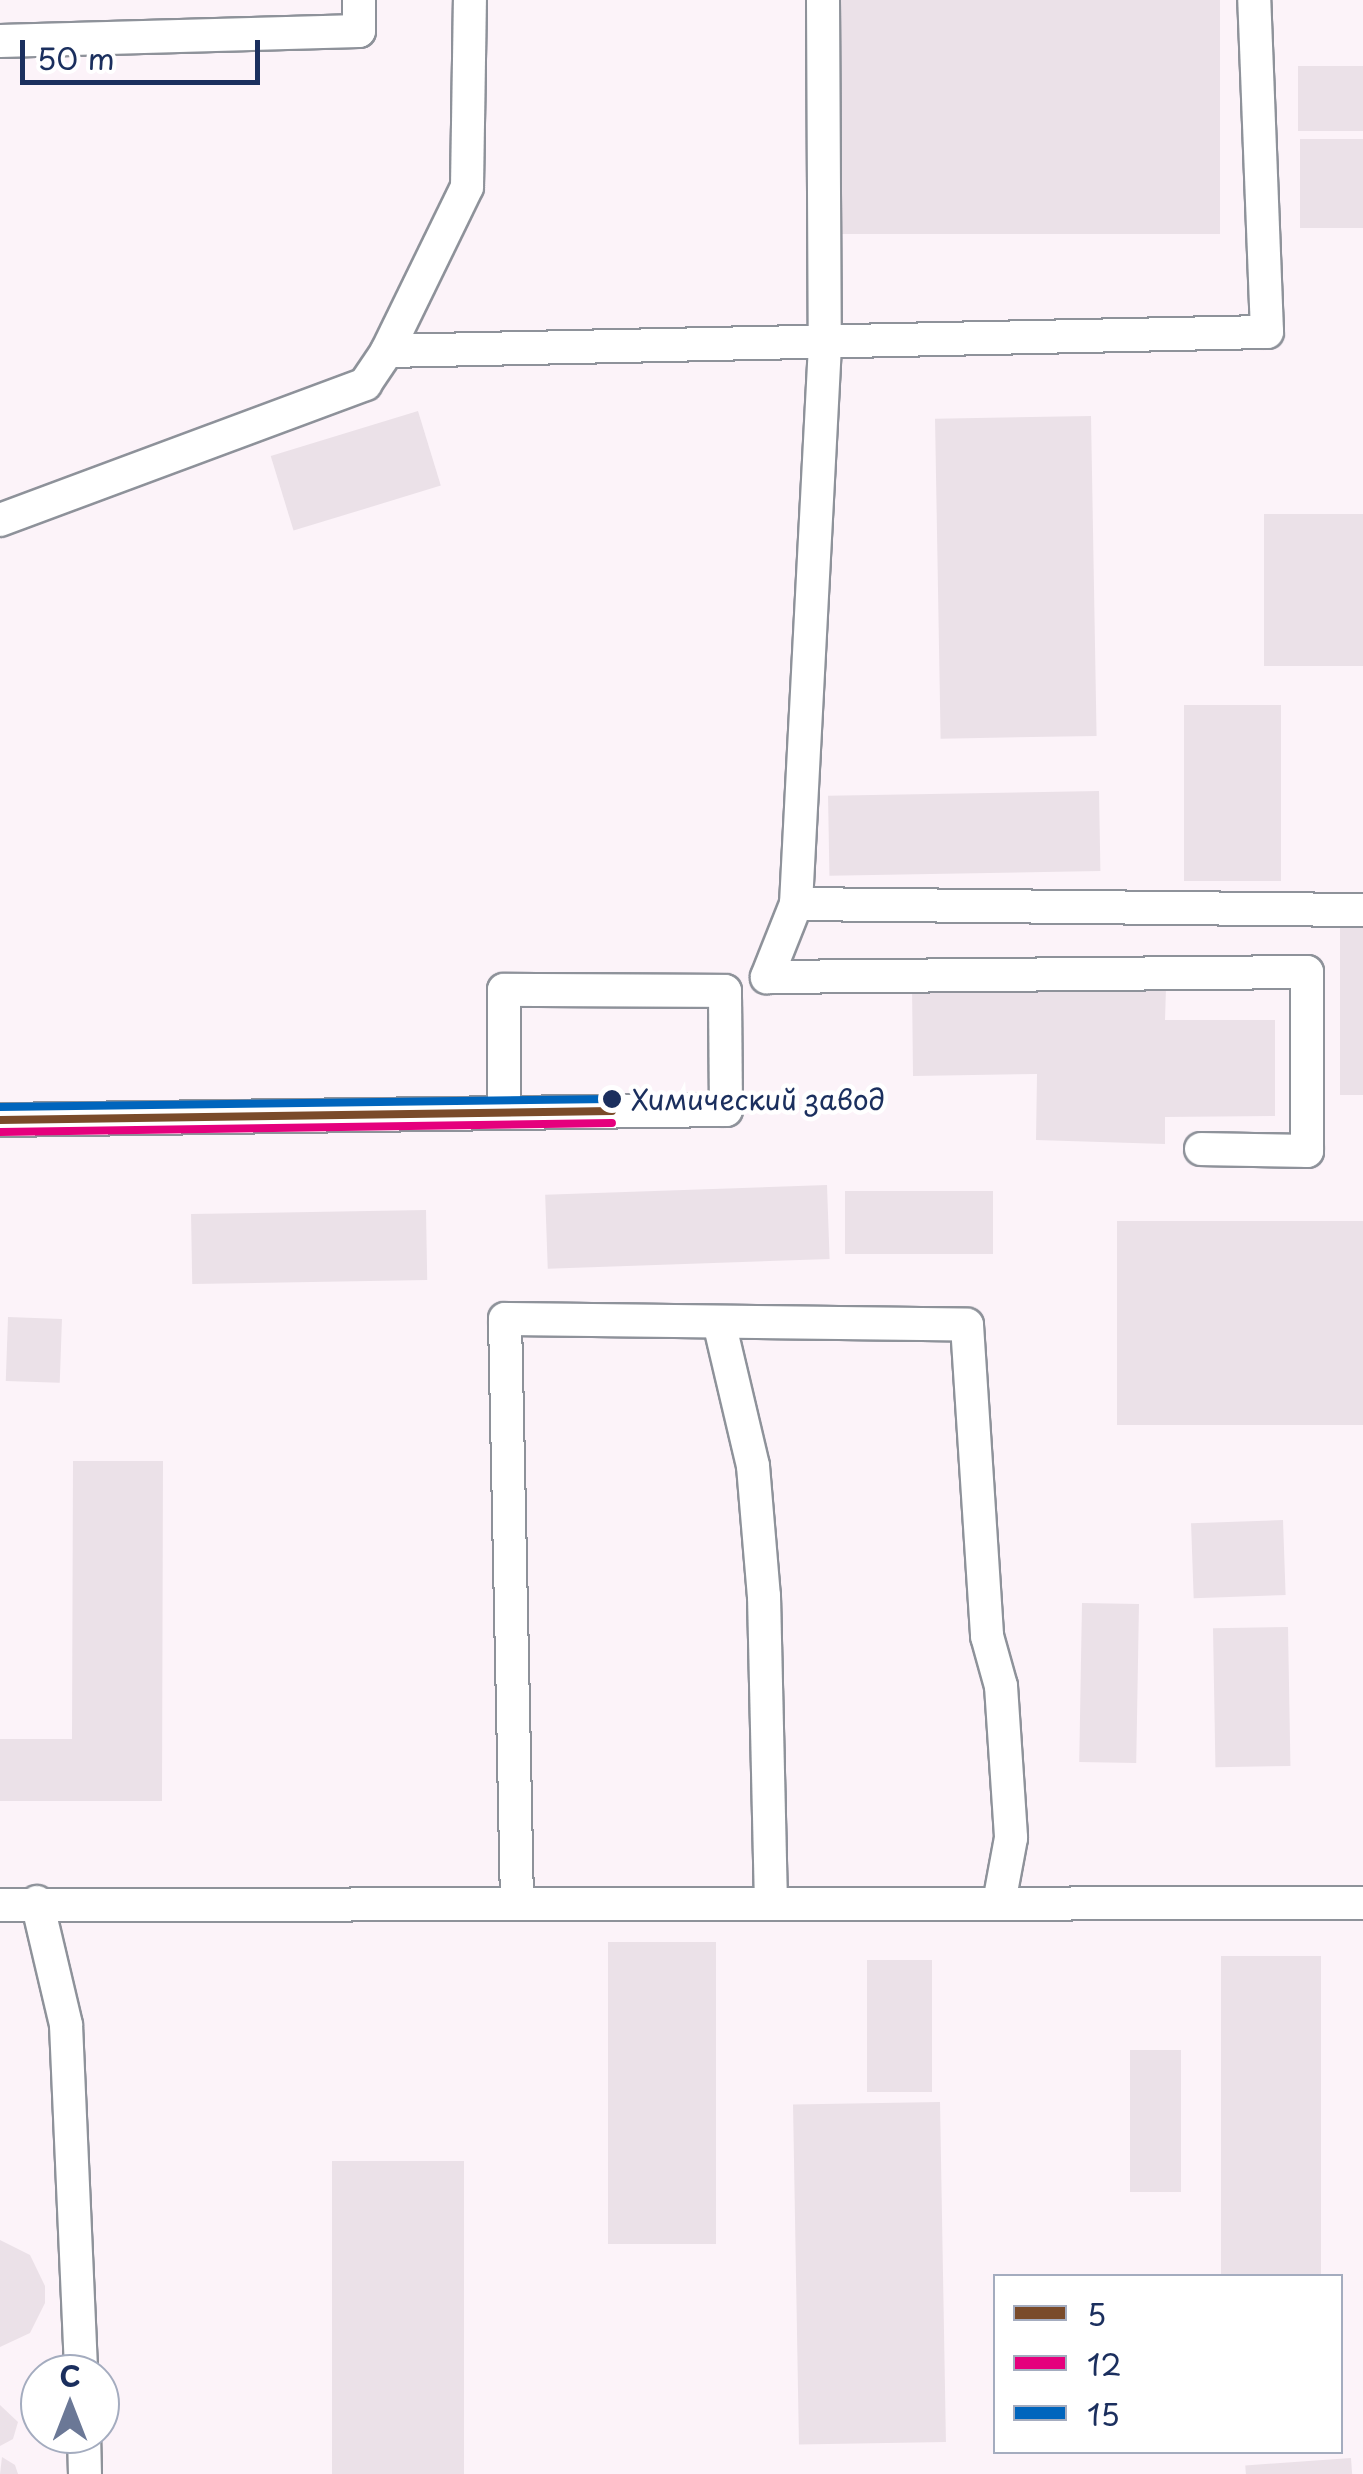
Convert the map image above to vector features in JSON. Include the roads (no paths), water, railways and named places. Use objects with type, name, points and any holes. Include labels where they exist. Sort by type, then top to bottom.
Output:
[{"type":"street","points":[[0,41],[359,31],[359,0]]},
{"type":"street","points":[[0,520],[365,384],[387,351],[468,187],[470,0]]},
{"type":"street","points":[[767,976],[796,904],[826,344],[823,0]]},
{"type":"street","points":[[387,351],[1267,332],[1254,0]]},
{"type":"street","points":[[796,904],[1363,910]]},
{"type":"street","points":[[504,1112],[504,990],[724,991],[767,976],[1307,972],[1307,1152],[1201,1149]]},
{"type":"street","points":[[0,1120],[726,1110],[724,991]]},
{"type":"street","points":[[517,1902],[505,1319],[968,1325],[987,1636],[1002,1686],[1012,1838],[999,1903]]},
{"type":"street","points":[[719,1322],[753,1466],[764,1596],[771,1903]]},
{"type":"street","points":[[37,1902],[66,2025],[80,2354]]},
{"type":"street","points":[[0,1905],[1363,1905]]},
{"type":"place","name":"Химический завод","points":[[612,1099]]}]
